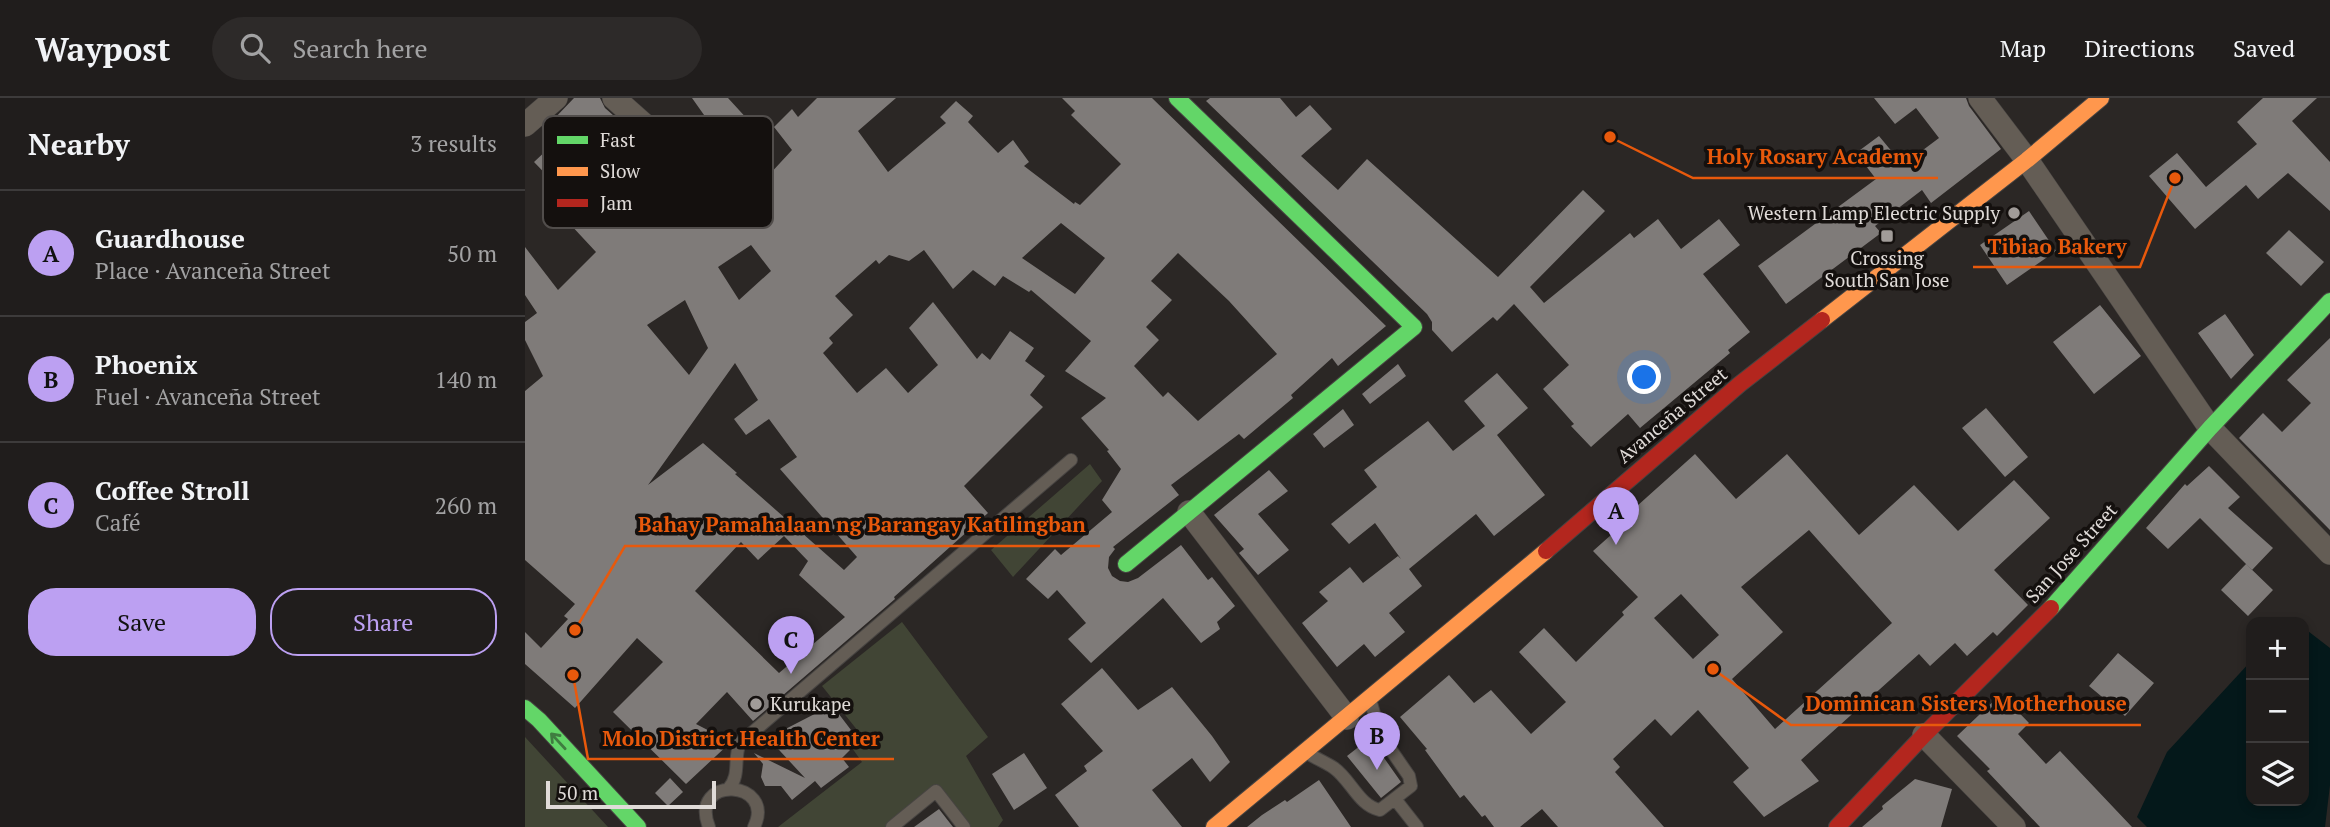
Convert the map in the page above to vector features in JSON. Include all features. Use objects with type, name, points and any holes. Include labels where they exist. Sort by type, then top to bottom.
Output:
[{"type":"street","points":[[525,125],[556,98]]},
{"type":"street","points":[[614,98],[634,116]]},
{"type":"street","points":[[1126,564],[1413,327],[1177,98]]},
{"type":"street","points":[[1980,98],[2027,160],[2210,428],[2330,553]]},
{"type":"street","name":"Avanceña Street","points":[[1228,823],[1305,753],[1740,384],[2027,160],[2101,98]]},
{"type":"street","name":"San Jose Street","points":[[1844,825],[1924,735],[2052,607],[2210,428],[2330,301]]},
{"type":"street","points":[[1189,512],[1347,718]]},
{"type":"street","points":[[525,708],[638,827]]},
{"type":"street","points":[[1924,735],[2014,827]]},
{"type":"lane","points":[[729,788],[737,774],[736,752],[740,743],[1072,460]]},
{"type":"lane","points":[[1305,753],[1335,769],[1371,808],[1380,810],[1411,786],[1411,781],[1380,734],[1370,699]]},
{"type":"lane","points":[[526,732],[539,720]]},
{"type":"lane","points":[[709,827],[706,818],[709,802],[721,790],[729,788],[738,789],[752,798],[758,814],[754,827]]},
{"type":"lane","points":[[892,827],[936,791],[964,827]]},
{"type":"lane","points":[[1395,799],[1417,827]]},
{"type":"green space","points":[[1090,464],[1102,481],[1013,577],[991,550]]},
{"type":"green space","points":[[902,622],[988,737],[966,756],[1003,820],[998,827],[970,827],[936,784],[886,825],[887,827],[778,827],[862,762],[847,741],[858,731],[822,686]]},
{"type":"green space","points":[[525,737],[608,827],[525,827]]},
{"type":"shaded area","points":[[2309,632],[2330,648],[2330,785],[2325,827],[2147,827],[2137,817],[2167,752],[2246,666],[2246,806],[2309,806]]},
{"type":"building","points":[[574,98],[600,98],[605,108],[614,116],[557,116]]},
{"type":"building","points":[[692,98],[728,98],[744,116],[705,116]]},
{"type":"building","points":[[817,98],[896,98],[858,131],[888,172],[946,123],[940,117],[956,101],[973,116],[968,122],[998,153],[1013,140],[1029,162],[1024,166],[1074,204],[1075,202],[1080,205],[1121,164],[1071,115],[1075,111],[1062,98],[1152,98],[1386,326],[1338,366],[1332,358],[1291,395],[1293,398],[1244,439],[1239,434],[1171,485],[1179,495],[1113,547],[1115,549],[1109,557],[1108,568],[1112,576],[1128,582],[1138,578],[1181,545],[1208,580],[1212,577],[1235,606],[1217,622],[1220,629],[1201,643],[1163,598],[1091,663],[1068,639],[1086,623],[1057,590],[1048,599],[1026,579],[1055,549],[1061,555],[1112,512],[1102,500],[1121,469],[1107,451],[1109,450],[1081,418],[1106,398],[1065,371],[1091,341],[1031,290],[1029,292],[1003,276],[995,286],[973,270],[953,289],[924,250],[909,261],[889,255],[879,264],[876,260],[835,296],[853,315],[829,338],[833,343],[823,353],[857,393],[886,368],[908,393],[938,365],[909,328],[933,302],[977,359],[982,353],[990,360],[1010,331],[1034,348],[1025,361],[1045,376],[1030,395],[1043,407],[964,486],[988,513],[894,597],[895,599],[753,721],[727,692],[696,724],[731,742],[686,784],[613,712],[663,662],[637,638],[575,708],[525,664],[525,632],[541,648],[568,619],[564,616],[575,604],[525,560],[525,391],[543,376],[525,340],[525,322],[537,313],[525,295],[525,247],[558,290],[596,252],[574,228],[773,228],[773,171],[792,150],[774,127],[792,109],[798,117]],"holes":[[[1061,223],[1105,258],[1075,294],[1022,258]],[[751,245],[771,271],[739,300],[718,267]],[[1178,253],[1229,301],[1277,354],[1198,421],[1168,392],[1163,397],[1134,366],[1159,340],[1146,327],[1172,300],[1151,281]],[[685,300],[708,348],[689,375],[647,325]],[[735,363],[758,400],[734,419],[746,435],[769,419],[797,457],[780,469],[857,557],[844,570],[703,443],[648,485]],[[784,536],[808,561],[799,575],[845,617],[779,673],[695,591],[741,542],[758,560]]]},
{"type":"building","points":[[1210,98],[1280,98],[1296,117],[1310,105],[1332,129],[1301,156],[1338,190],[1367,159],[1498,277],[1583,190],[1605,211],[1530,287],[1544,303],[1630,233],[1634,238],[1658,219],[1681,249],[1719,219],[1740,245],[1703,274],[1750,332],[1728,350],[1730,353],[1640,428],[1628,414],[1591,447],[1543,389],[1569,365],[1514,304],[1497,321],[1493,317],[1452,352],[1432,330],[1432,322],[1427,314],[1206,101]]},
{"type":"building","points":[[1874,98],[1966,98],[2001,149],[1931,203],[1922,190],[1875,226],[1881,233],[1786,304],[1758,266],[1876,179],[1856,153],[1879,136],[1903,165],[1939,138],[1916,108],[1895,124]]},
{"type":"building","points":[[2263,98],[2317,98],[2292,121],[2330,162],[2330,211],[2288,173],[2258,199],[2246,185],[2195,229],[2149,176],[2177,153],[2206,187],[2257,144],[2237,122]]},
{"type":"building","points":[[543,154],[543,171],[534,162]]},
{"type":"building","points":[[2029,211],[2056,251],[2007,285],[1980,245]]},
{"type":"building","points":[[2289,230],[2324,262],[2301,286],[2266,253]]},
{"type":"building","points":[[2100,305],[2141,356],[2094,394],[2053,342]]},
{"type":"building","points":[[2225,314],[2254,355],[2231,379],[2198,333]]},
{"type":"building","points":[[2330,338],[2330,530],[2239,438],[2263,413],[2282,432],[2311,403],[2287,380]]},
{"type":"building","points":[[1398,364],[1406,376],[1370,404],[1362,394]]},
{"type":"building","points":[[1497,373],[1528,408],[1497,435],[1545,495],[1494,536],[1476,514],[1409,569],[1422,586],[1389,613],[1405,632],[1375,657],[1364,644],[1337,667],[1302,623],[1328,601],[1319,592],[1350,567],[1363,583],[1398,556],[1401,559],[1375,523],[1349,544],[1331,524],[1377,487],[1364,470],[1428,421],[1453,451],[1485,426],[1464,401]]},
{"type":"building","points":[[1986,408],[2028,457],[2005,477],[1962,428]]},
{"type":"building","points":[[1343,409],[1354,425],[1324,448],[1313,434]]},
{"type":"building","points":[[1695,454],[1736,499],[1787,454],[1859,535],[1914,485],[1958,531],[2014,480],[2050,518],[1994,570],[2028,605],[1997,636],[1993,632],[1967,656],[1955,643],[1930,666],[1919,654],[1801,760],[1819,781],[1764,817],[1733,782],[1749,768],[1698,710],[1671,736],[1655,719],[1613,759],[1620,767],[1615,772],[1664,827],[1558,827],[1542,809],[1520,827],[1494,827],[1464,795],[1460,798],[1425,750],[1427,749],[1400,717],[1449,675],[1474,703],[1491,690],[1531,734],[1566,702],[1519,652],[1544,628],[1576,662],[1624,615],[1622,612],[1638,597],[1593,551],[1630,518],[1627,515]],"holes":[[[1809,530],[1892,623],[1775,729],[1732,679],[1783,632],[1741,587]],[[1681,594],[1719,635],[1693,659],[1654,618]]]},
{"type":"building","points":[[2209,466],[2240,497],[2228,508],[2273,548],[2252,570],[2200,518],[2168,549],[2146,528],[2185,484],[2187,486]]},
{"type":"building","points":[[1269,470],[1288,491],[1258,514],[1289,550],[1258,575],[1239,553],[1244,549],[1214,515]]},
{"type":"building","points":[[2246,564],[2273,590],[2248,616],[2221,590]]},
{"type":"building","points":[[2118,653],[2154,683],[2125,716],[2089,686]]},
{"type":"building","points":[[1102,668],[1138,710],[1172,687],[1230,762],[1210,782],[1192,758],[1152,790],[1182,827],[1079,827],[1055,795],[1087,771],[1084,766],[1103,751],[1061,704]]},
{"type":"building","points":[[2001,694],[2029,723],[2018,734],[2046,764],[2060,751],[2132,827],[2040,827],[1987,771],[1990,769],[1957,736]]},
{"type":"building","points":[[832,705],[851,730],[840,738],[850,750],[842,758],[849,767],[821,788],[815,781],[792,800],[781,786],[765,786],[761,777],[763,764],[754,753],[805,778],[768,738]]},
{"type":"building","points":[[1370,738],[1401,782],[1381,798],[1347,756]]},
{"type":"building","points":[[1024,753],[1047,788],[1014,810],[992,774]]},
{"type":"building","points":[[670,778],[683,792],[668,806],[655,793]]},
{"type":"building","points":[[1915,779],[1952,789],[1941,827],[1862,827],[1883,809],[1882,806]]},
{"type":"building","points":[[1319,780],[1351,827],[1247,827],[1262,815]]},
{"type":"building","points":[[939,809],[953,827],[914,827]]},
{"type":"traffic: fast","points":[[1126,564],[1414,327],[1177,98]]},
{"type":"traffic: fast","points":[[2051,608],[2210,428],[2330,301]]},
{"type":"traffic: fast","points":[[525,708],[638,827]]},
{"type":"traffic: slow","points":[[1822,320],[2027,160],[2101,98]]},
{"type":"traffic: slow","points":[[1214,827],[1546,551]]},
{"type":"traffic: jam","points":[[1546,551],[1740,384],[1822,320]]},
{"type":"traffic: jam","points":[[1837,827],[2051,608]]},
{"type":"place","name":"Holy Rosary Academy","points":[[1610,137]]},
{"type":"place","name":"Tibiao Bakery","points":[[2175,178]]},
{"type":"place","name":"Western Lamp Electric Supply","points":[[2014,213]]},
{"type":"place","name":"Crossing South San Jose","points":[[1887,236]]},
{"type":"place","name":"Guardhouse","points":[[1616,545]]},
{"type":"place","name":"Bahay Pamahalaan ng Barangay Katilingban","points":[[575,630]]},
{"type":"place","name":"Dominican Sisters Motherhouse","points":[[1713,669]]},
{"type":"place","name":"Coffee Stroll","points":[[791,674]]},
{"type":"place","name":"Molo District Health Center","points":[[573,675]]},
{"type":"place","name":"Kurukape","points":[[756,704]]},
{"type":"place","name":"Phoenix","points":[[1377,770]]}]
